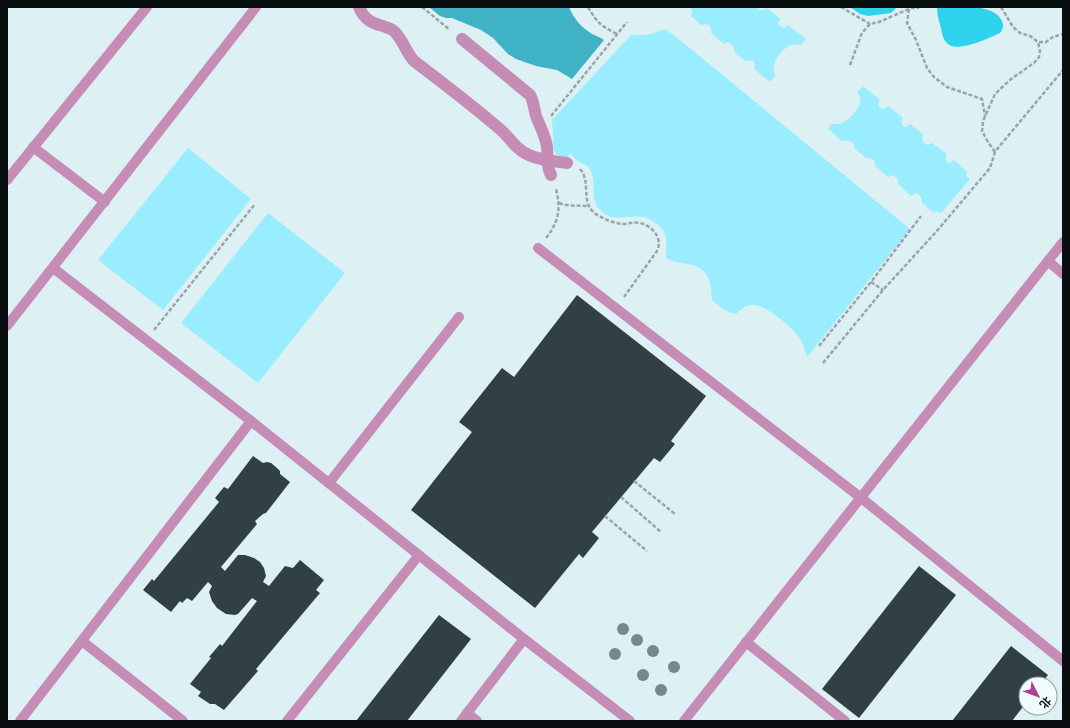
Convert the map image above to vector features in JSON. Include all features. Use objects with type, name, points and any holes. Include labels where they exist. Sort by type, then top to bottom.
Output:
[{"type":"street","points":[[359,7],[363,16],[371,22],[394,30],[414,61],[502,130],[518,148],[531,156],[567,163]]},
{"type":"street","points":[[462,39],[530,95],[539,124],[544,132],[548,166],[551,175]]},
{"type":"lane","points":[[7,180],[146,7]]},
{"type":"lane","points":[[7,326],[256,7]]},
{"type":"lane","points":[[34,147],[105,202]]},
{"type":"lane","points":[[684,721],[1063,242]]},
{"type":"lane","points":[[538,248],[860,497],[1063,661]]},
{"type":"lane","points":[[1048,261],[1063,274]]},
{"type":"lane","points":[[53,268],[251,421],[524,639],[630,721]]},
{"type":"lane","points":[[329,483],[459,317]]},
{"type":"lane","points":[[20,721],[251,421]]},
{"type":"lane","points":[[287,721],[419,555]]},
{"type":"lane","points":[[477,721],[464,717],[524,639]]},
{"type":"lane","points":[[82,641],[183,721]]},
{"type":"lane","points":[[746,642],[846,721]]},
{"type":"path","points":[[422,7],[462,39]]},
{"type":"path","points":[[588,7],[597,22],[617,34]]},
{"type":"path","points":[[841,7],[870,24]]},
{"type":"path","points":[[850,65],[862,33],[870,24],[879,22],[908,9],[919,7]]},
{"type":"path","points":[[1000,7],[1013,27],[1020,33],[1030,36],[1038,42],[1046,42],[1053,37],[1063,34]]},
{"type":"path","points":[[908,9],[908,23],[927,68],[934,77],[947,88],[982,99],[985,116]]},
{"type":"path","points":[[549,119],[628,22]]},
{"type":"path","points":[[995,152],[982,131],[985,116],[995,94],[1011,79],[1034,63],[1039,57],[1040,51],[1038,42]]},
{"type":"path","points":[[823,364],[883,290],[936,232],[990,168],[995,152],[1063,70]]},
{"type":"path","points":[[567,163],[583,172],[585,178],[586,201],[593,212],[599,217],[621,224],[639,223],[658,236],[659,247],[657,251],[616,308]]},
{"type":"path","points":[[538,248],[554,226],[559,210],[555,185],[551,175]]},
{"type":"path","points":[[559,203],[568,206],[589,206]]},
{"type":"path","points":[[146,340],[255,204]]},
{"type":"path","points":[[819,346],[871,282],[921,216]]},
{"type":"path","points":[[871,282],[883,290]]},
{"type":"path","points":[[634,481],[675,514]]},
{"type":"path","points":[[621,497],[662,532]]},
{"type":"path","points":[[605,516],[647,551]]},
{"type":"shaded area","points":[[963,6],[982,8],[991,11],[998,15],[1002,21],[1002,29],[1000,33],[973,44],[958,47],[951,46],[944,38],[938,18],[937,7]]},
{"type":"shaded area","points":[[429,7],[569,7],[575,19],[581,26],[604,40],[572,79],[557,70],[536,66],[516,59],[508,54],[493,38],[481,30],[452,18],[440,16]]},
{"type":"shaded area","points":[[688,7],[756,7],[760,10],[767,8],[781,19],[778,23],[781,27],[784,28],[788,25],[806,39],[801,45],[795,44],[780,53],[774,65],[775,76],[770,82],[754,69],[754,61],[745,61],[734,51],[731,44],[728,42],[724,44],[711,33],[711,28],[707,24],[701,25],[691,16],[692,11]]},
{"type":"shaded area","points":[[850,7],[897,7],[891,13],[868,16],[860,14]]},
{"type":"shaded area","points":[[666,30],[675,36],[910,229],[807,357],[802,342],[794,331],[766,309],[759,306],[750,305],[743,308],[736,314],[723,309],[712,300],[709,279],[705,272],[695,266],[666,258],[666,237],[663,230],[657,224],[643,217],[637,216],[620,218],[604,214],[596,205],[594,200],[593,178],[588,167],[578,161],[570,153],[566,161],[555,152],[553,146],[552,120],[631,35],[647,35]]},
{"type":"shaded area","points":[[863,86],[880,100],[878,103],[879,107],[884,109],[888,106],[903,118],[901,122],[903,126],[906,127],[910,124],[924,135],[922,139],[924,143],[927,145],[932,143],[947,154],[945,159],[947,162],[950,163],[954,160],[967,172],[966,176],[970,179],[941,213],[937,211],[934,213],[922,203],[919,194],[916,193],[911,196],[898,184],[899,182],[897,178],[893,175],[888,177],[875,166],[874,160],[866,158],[854,148],[854,144],[852,142],[847,140],[842,141],[828,129],[832,123],[842,123],[855,112],[860,100],[860,96],[857,92]]},
{"type":"shaded area","points":[[188,148],[251,199],[163,310],[98,260]]},
{"type":"shaded area","points":[[268,213],[345,273],[258,383],[181,323]]},
{"type":"building","points":[[577,295],[706,396],[671,441],[675,444],[660,462],[654,458],[592,532],[599,538],[583,558],[579,554],[535,608],[411,510],[472,432],[459,422],[502,368],[514,377]]},
{"type":"building","points":[[253,456],[263,463],[271,463],[280,471],[280,474],[290,482],[266,513],[255,521],[257,524],[221,567],[225,571],[238,555],[245,555],[254,558],[260,562],[264,568],[266,576],[263,582],[269,586],[285,566],[293,568],[300,560],[324,580],[316,590],[320,593],[256,669],[258,671],[224,710],[215,704],[210,704],[198,696],[201,692],[190,684],[211,658],[209,657],[220,644],[222,646],[257,601],[252,598],[238,614],[226,614],[217,608],[212,601],[209,592],[212,586],[208,582],[192,601],[187,598],[182,603],[180,601],[171,612],[143,590],[152,579],[154,581],[219,502],[215,498],[224,487],[228,489]]},
{"type":"building","points":[[919,566],[956,595],[859,718],[822,689]]},
{"type":"building","points":[[439,615],[471,639],[407,721],[356,721]]},
{"type":"building","points":[[1011,646],[1048,675],[1018,676],[1018,713],[1012,721],[952,721]]}]
